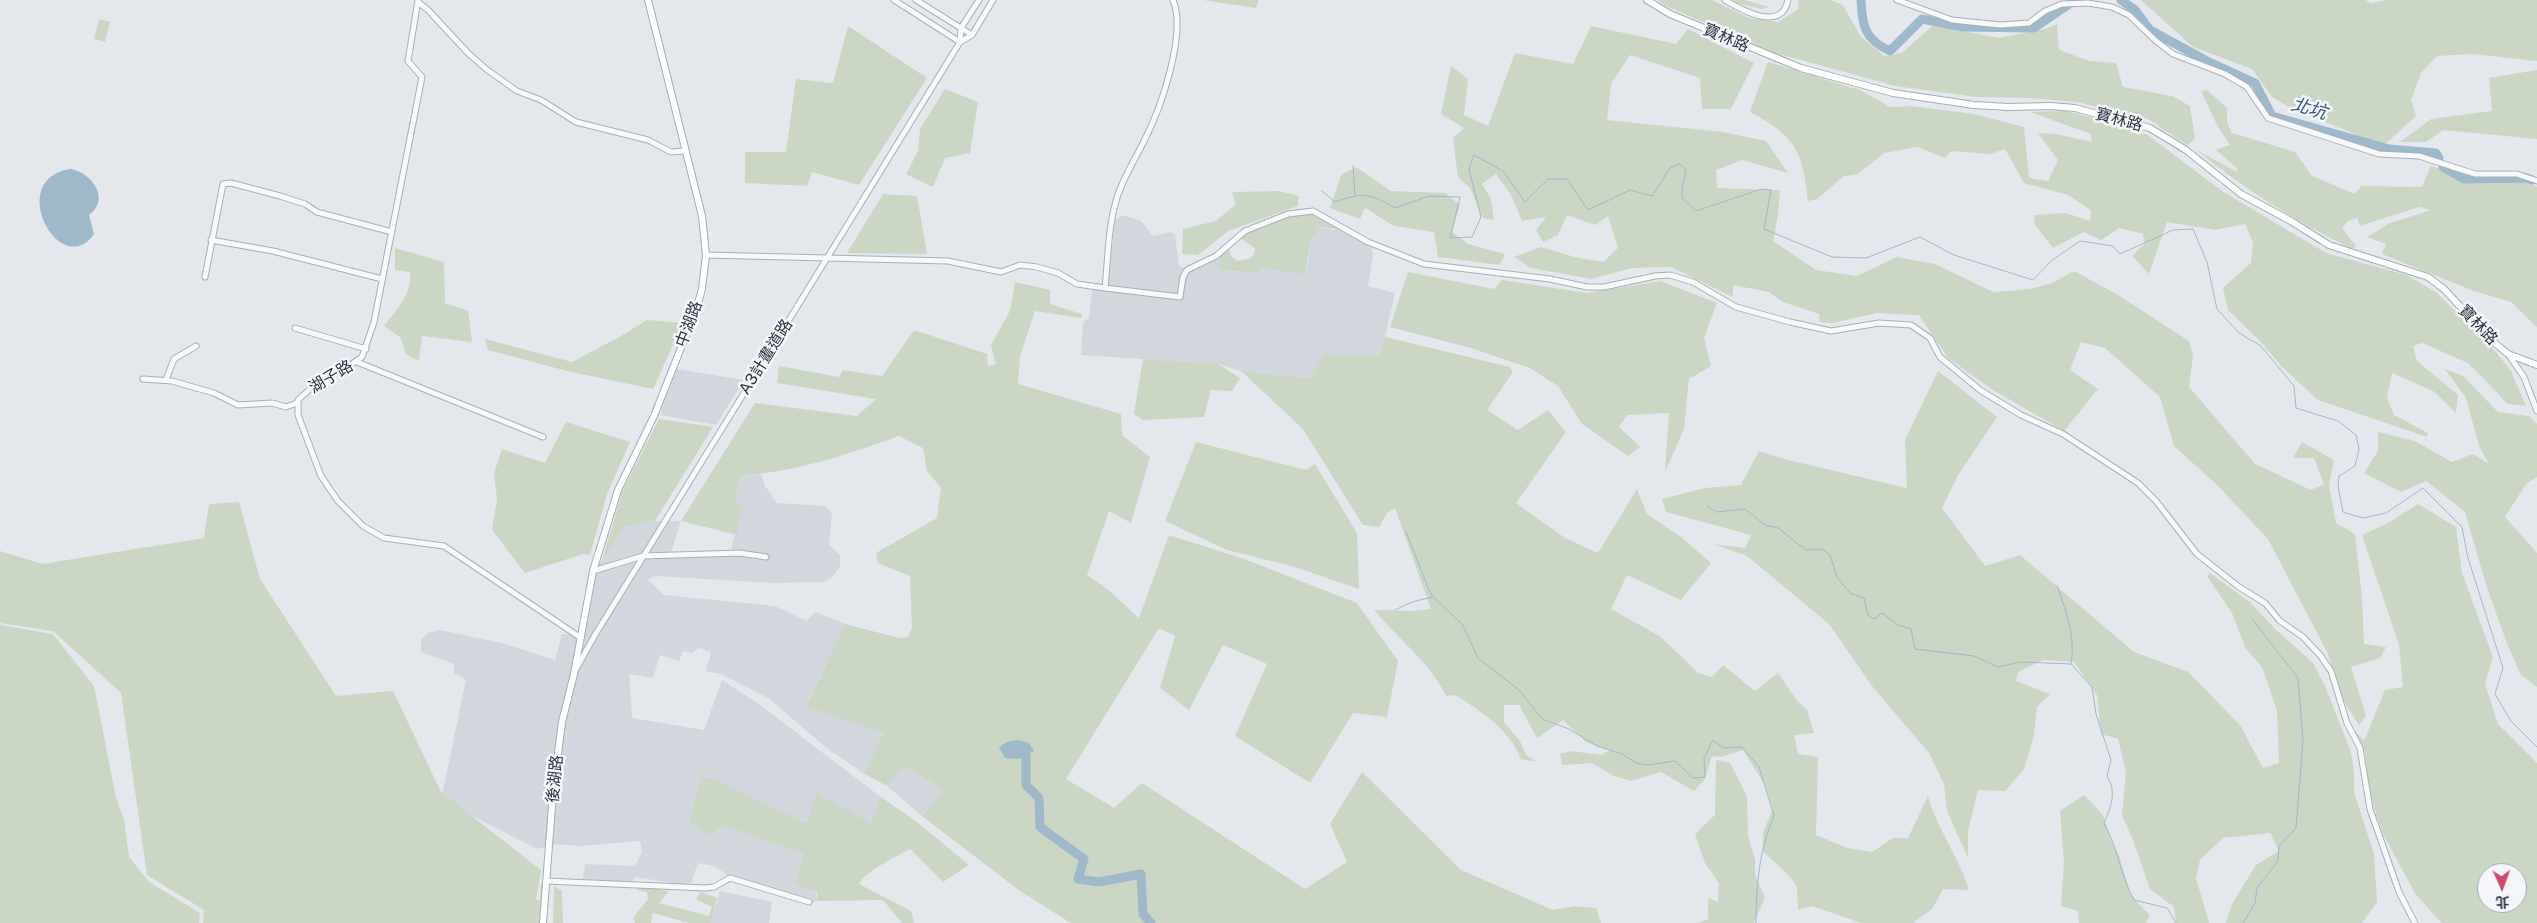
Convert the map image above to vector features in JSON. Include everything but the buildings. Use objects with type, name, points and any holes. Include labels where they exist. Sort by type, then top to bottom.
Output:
[{"type":"main road","name":"中湖路","points":[[581,638],[593,571],[618,490],[654,416],[696,310],[702,289],[706,255],[702,216],[648,0]]},
{"type":"main road","name":"寶林路","points":[[1647,0],[1670,14],[1801,68],[1893,93],[1974,105],[2075,108],[2150,128],[2186,150],[2241,194],[2298,224],[2329,245],[2368,260],[2428,277],[2444,289],[2475,324],[2508,354],[2537,365]]},
{"type":"main road","name":"後湖路","points":[[543,923],[560,731],[581,638]]},
{"type":"street","points":[[894,0],[960,42]]},
{"type":"street","points":[[916,0],[972,35]]},
{"type":"street","points":[[960,42],[961,28],[979,0]]},
{"type":"street","points":[[960,42],[972,35],[993,0]]},
{"type":"street","points":[[1106,288],[1109,241],[1116,200],[1127,172],[1146,138],[1174,56],[1178,10],[1173,0]]},
{"type":"street","points":[[1726,0],[1742,11],[1768,18],[1779,16],[1786,10],[1788,0]]},
{"type":"street","points":[[1897,0],[1952,20],[2000,25],[2029,23],[2045,11],[2062,4],[2088,3],[2112,7],[2129,16],[2156,42],[2173,54],[2225,74],[2247,87],[2268,118],[2285,125],[2387,156],[2419,156],[2474,174],[2517,174],[2537,181]]},
{"type":"street","points":[[418,1],[486,69],[517,91],[541,100],[576,122],[648,140],[671,152],[685,151]]},
{"type":"street","name":"湖子路","points":[[418,1],[408,61],[422,77],[374,322],[366,348],[357,362],[308,389],[297,403],[306,439],[321,476],[338,501],[363,526],[384,538],[444,546],[581,638]]},
{"type":"street","name":"A3計畫道路","points":[[574,674],[595,635],[643,556],[960,42]]},
{"type":"street","points":[[206,278],[222,184],[231,184],[280,196],[305,204],[317,212],[392,232]]},
{"type":"street","points":[[706,255],[948,261],[1001,272],[1020,265],[1037,267],[1058,273],[1077,284],[1180,297],[1183,277],[1188,270],[1216,256],[1245,231],[1288,214],[1313,211],[1368,242],[1424,264],[1550,279],[1587,287],[1604,287],[1655,276],[1670,275],[1693,282],[1736,307],[1831,331],[1879,323],[1911,325],[1930,338],[1940,357],[1980,390],[2021,415],[2063,434],[2138,483],[2156,501],[2197,554],[2239,587],[2265,603],[2280,621],[2303,637],[2320,655],[2331,671],[2347,723],[2360,748],[2370,809],[2399,892],[2414,923]]},
{"type":"street","points":[[211,240],[273,251],[382,279]]},
{"type":"street","points":[[294,328],[366,348]]},
{"type":"street","points":[[166,380],[174,359],[196,346]]},
{"type":"street","points":[[2508,354],[2524,377],[2537,410]]},
{"type":"street","points":[[357,362],[543,437]]},
{"type":"street","points":[[143,379],[166,380],[214,393],[238,405],[272,403],[286,407],[297,403]]},
{"type":"street","points":[[593,571],[643,556],[740,553],[766,558]]},
{"type":"street","points":[[546,881],[704,888],[714,887],[730,878],[809,902]]},
{"type":"shaded area","points":[[1123,215],[1141,221],[1153,236],[1170,232],[1175,234],[1179,266],[1188,270],[1220,252],[1220,270],[1257,273],[1260,268],[1300,274],[1307,267],[1312,237],[1317,227],[1335,230],[1338,225],[1353,237],[1371,246],[1373,256],[1368,286],[1395,293],[1381,355],[1324,354],[1311,378],[1241,371],[1218,364],[1081,355],[1083,322],[1089,318],[1093,283],[1108,285],[1115,220]]},
{"type":"shaded area","points":[[676,369],[744,380],[716,425],[660,415]]},
{"type":"shaded area","points":[[761,474],[765,486],[777,503],[826,506],[832,514],[829,545],[840,555],[840,567],[832,577],[824,582],[774,583],[654,576],[648,580],[664,595],[775,606],[807,621],[815,612],[845,624],[806,705],[885,733],[864,774],[824,746],[768,698],[721,674],[706,671],[711,652],[698,648],[692,653],[683,651],[679,661],[660,655],[653,678],[629,674],[632,718],[704,730],[722,680],[756,702],[881,797],[871,823],[809,819],[804,822],[710,779],[701,778],[689,822],[723,825],[804,854],[818,901],[809,903],[729,876],[714,866],[698,863],[691,883],[680,884],[634,877],[631,885],[583,879],[585,864],[635,866],[642,852],[640,841],[581,846],[556,844],[537,849],[441,800],[466,680],[454,673],[454,664],[421,652],[421,639],[428,633],[439,630],[502,643],[555,660],[562,634],[584,634],[593,567],[602,561],[623,526],[655,521],[681,521],[671,553],[731,551],[741,505],[735,502],[741,475]]},
{"type":"shaded area","points":[[904,766],[944,790],[922,816],[887,786]]},
{"type":"shaded area","points":[[720,891],[772,902],[769,923],[711,923]]},
{"type":"green space","points":[[1203,0],[1259,0],[1256,8]]},
{"type":"green space","points":[[1658,0],[1712,0],[1749,18],[1778,22],[1799,9],[1798,0],[1831,0],[1843,5],[1861,37],[1884,56],[1902,53],[1933,25],[1998,38],[2045,29],[2057,24],[2059,50],[2090,61],[2116,63],[2123,87],[2172,96],[2190,106],[2195,139],[2187,145],[2148,119],[2077,102],[2029,98],[1977,97],[1895,86],[1772,52],[1664,5]]},
{"type":"green space","points":[[1734,0],[1744,0],[1770,7],[1761,9],[1737,3]]},
{"type":"green space","points":[[2141,0],[2365,0],[2371,3],[2388,0],[2537,0],[2537,61],[2473,54],[2437,56],[2421,73],[2411,100],[2416,116],[2383,146],[2287,106],[2272,97],[2252,69],[2193,47]]},
{"type":"green space","points":[[99,19],[110,22],[105,42],[94,39]]},
{"type":"green space","points":[[848,26],[927,78],[859,185],[812,172],[807,186],[745,183],[745,152],[786,152],[796,79],[833,83]]},
{"type":"green space","points":[[1591,26],[1676,44],[1688,29],[1754,63],[1731,109],[1702,109],[1700,78],[1630,55],[1611,84],[1607,120],[1723,132],[1766,141],[1788,173],[1742,160],[1716,170],[1717,188],[1780,190],[1773,241],[1816,270],[1857,276],[1897,257],[1935,264],[1993,292],[2030,289],[2052,283],[2074,271],[2118,295],[2189,341],[2193,356],[2189,387],[2255,464],[2311,490],[2324,484],[2314,458],[2293,458],[2302,442],[2334,460],[2329,485],[2336,523],[2355,534],[2362,597],[2364,644],[2386,647],[2380,658],[2351,667],[2366,716],[2359,725],[2344,702],[2327,652],[2268,539],[2218,486],[2174,446],[2160,397],[2105,348],[2081,342],[2070,370],[2098,389],[2064,431],[1993,390],[1948,358],[1919,315],[1877,313],[1832,323],[1820,322],[1819,314],[1783,302],[1769,292],[1733,285],[1733,297],[1671,267],[1632,268],[1591,279],[1531,268],[1514,257],[1541,247],[1578,258],[1603,262],[1618,248],[1608,216],[1595,225],[1567,215],[1558,235],[1543,242],[1536,230],[1546,217],[1522,221],[1511,195],[1496,174],[1482,184],[1491,199],[1494,220],[1483,218],[1470,188],[1458,177],[1453,138],[1464,128],[1441,114],[1451,66],[1468,79],[1464,115],[1488,126],[1515,53],[1573,64]]},
{"type":"green space","points":[[1768,62],[1860,90],[1890,107],[1911,106],[1974,114],[2024,127],[2029,178],[2048,181],[2058,160],[2038,133],[2056,134],[2092,142],[2091,134],[2030,112],[2066,111],[2123,125],[2149,136],[2222,191],[2326,253],[2407,275],[2437,293],[2496,352],[2511,371],[2526,406],[2508,404],[2468,363],[2422,343],[2413,346],[2417,361],[2458,395],[2456,413],[2433,391],[2392,373],[2387,398],[2394,415],[2428,433],[2427,437],[2318,400],[2281,366],[2262,343],[2228,310],[2223,288],[2251,263],[2253,243],[2245,224],[2215,230],[2167,222],[2149,274],[2132,256],[2144,244],[2143,234],[2119,228],[2101,240],[2084,232],[2053,248],[2035,225],[2034,215],[2066,213],[2090,221],[2091,210],[2068,195],[2024,183],[2005,149],[1990,154],[1952,151],[1944,158],[1918,147],[1884,153],[1858,174],[1844,176],[1817,199],[1808,201],[1803,169],[1794,147],[1777,129],[1750,112]]},
{"type":"green space","points":[[2537,70],[2537,139],[2443,130],[2426,142],[2400,142],[2431,119],[2492,111],[2489,78]]},
{"type":"green space","points":[[945,89],[978,102],[970,153],[945,158],[933,187],[906,174],[918,151],[920,129]]},
{"type":"green space","points":[[2207,90],[2227,108],[2227,122],[2232,133],[2295,152],[2312,176],[2355,194],[2361,186],[2422,187],[2431,166],[2473,179],[2528,183],[2537,187],[2537,327],[2511,302],[2474,291],[2382,254],[2386,244],[2367,237],[2390,223],[2431,210],[2419,207],[2360,226],[2357,218],[2348,221],[2342,228],[2356,246],[2352,249],[2290,216],[2232,178],[2195,149],[2237,172],[2237,168],[2216,150],[2230,145],[2217,125],[2201,91]]},
{"type":"green space","points":[[1356,167],[1391,191],[1445,193],[1460,205],[1452,232],[1468,244],[1505,254],[1500,265],[1438,257],[1434,232],[1394,226],[1365,208],[1360,219],[1330,208],[1341,175]]},
{"type":"green space","points":[[1279,191],[1299,196],[1298,206],[1228,231],[1198,255],[1182,254],[1183,229],[1216,221],[1236,204],[1232,192]]},
{"type":"green space","points":[[883,194],[917,196],[927,254],[847,253]]},
{"type":"green space","points":[[1306,210],[1338,225],[1338,229],[1317,227],[1316,236],[1312,237],[1305,272],[1300,274],[1260,268],[1258,273],[1220,270],[1220,252],[1229,250],[1231,256],[1237,261],[1252,257],[1255,248],[1241,239],[1248,230]]},
{"type":"green space","points":[[395,248],[444,262],[445,303],[468,311],[472,342],[422,336],[419,361],[406,354],[401,338],[384,326],[403,301],[409,288],[410,272],[395,270]]},
{"type":"green space","points":[[1408,272],[1494,289],[1502,280],[1587,293],[1660,281],[1717,303],[1704,338],[1711,366],[1689,379],[1684,429],[1665,472],[1669,413],[1627,415],[1619,427],[1640,447],[1628,456],[1582,424],[1558,386],[1530,368],[1471,348],[1390,327]]},
{"type":"green space","points":[[1015,282],[1050,290],[1050,304],[1082,314],[1081,318],[1035,311],[1020,356],[1018,384],[1121,414],[1122,435],[1150,457],[1131,523],[1109,511],[1087,575],[1106,588],[1139,618],[1169,535],[1244,559],[1357,603],[1398,661],[1387,717],[1353,713],[1310,783],[1235,736],[1267,664],[1223,645],[1189,710],[1160,688],[1175,636],[1159,628],[1066,779],[1114,808],[1142,783],[1305,889],[1347,862],[1330,824],[1362,772],[1461,870],[1553,910],[1575,906],[1596,908],[1601,923],[1071,923],[1020,891],[922,816],[944,790],[904,766],[887,786],[864,774],[884,733],[806,706],[845,624],[899,638],[908,637],[912,628],[910,576],[878,563],[876,553],[937,518],[941,488],[927,471],[923,448],[899,436],[841,456],[801,467],[741,475],[735,502],[741,505],[737,535],[681,521],[755,403],[857,416],[876,399],[777,383],[779,366],[839,377],[843,370],[882,376],[914,330],[987,354],[988,366],[996,364],[991,345],[1010,311]]},
{"type":"green space","points":[[647,320],[683,323],[653,389],[567,371],[488,350],[485,339],[572,362]]},
{"type":"green space","points":[[1385,337],[1510,367],[1513,372],[1487,410],[1518,430],[1548,410],[1566,432],[1516,503],[1565,538],[1598,553],[1637,489],[1647,514],[1681,537],[1711,563],[1681,600],[1627,575],[1611,609],[1661,637],[1698,673],[1712,677],[1723,665],[1755,691],[1778,673],[1798,702],[1807,710],[1814,733],[1794,735],[1798,754],[1818,757],[1816,835],[1847,848],[1872,852],[1893,838],[1908,838],[1928,796],[1969,890],[1943,889],[1932,909],[1913,923],[1861,923],[1812,906],[1798,910],[1797,887],[1790,877],[1763,851],[1763,832],[1773,809],[1765,785],[1743,750],[1722,757],[1712,756],[1705,779],[1694,791],[1661,772],[1631,781],[1614,776],[1592,763],[1562,765],[1560,754],[1571,751],[1601,755],[1610,750],[1586,742],[1563,720],[1537,738],[1519,705],[1504,705],[1504,722],[1520,741],[1526,755],[1537,762],[1521,759],[1510,739],[1493,722],[1455,695],[1446,696],[1439,683],[1422,661],[1374,610],[1413,611],[1431,609],[1395,508],[1387,513],[1379,527],[1363,525],[1303,429],[1241,371],[1310,378],[1324,354],[1380,355]]},
{"type":"green space","points":[[1143,359],[1218,364],[1240,378],[1232,391],[1211,390],[1204,417],[1143,420],[1134,414]]},
{"type":"green space","points":[[2445,369],[2463,376],[2498,412],[2529,416],[2537,424],[2537,477],[2526,484],[2505,517],[2537,553],[2537,687],[2521,675],[2508,646],[2487,588],[2465,512],[2426,481],[2401,492],[2364,473],[2378,451],[2378,432],[2415,441],[2452,462],[2473,454],[2489,464],[2479,446],[2466,398]]},
{"type":"green space","points":[[1938,371],[1997,417],[1958,475],[1942,508],[1985,566],[2020,555],[2134,652],[2188,672],[2240,725],[2263,768],[2279,763],[2277,711],[2262,667],[2246,649],[2232,613],[2207,576],[2210,573],[2251,603],[2275,629],[2313,663],[2325,686],[2351,752],[2354,792],[2374,854],[2377,902],[2362,923],[2226,923],[2232,904],[2256,865],[2279,851],[2270,833],[2223,838],[2200,860],[2196,878],[2209,923],[2176,923],[2174,907],[2150,889],[2122,815],[2126,773],[2118,739],[2101,734],[2097,695],[2074,662],[2043,660],[2018,672],[2016,681],[2050,694],[2037,707],[2034,735],[2024,769],[2005,791],[1978,790],[1968,831],[1968,858],[1947,811],[1944,784],[1929,753],[1872,686],[1829,624],[1747,556],[1713,544],[1745,548],[1751,535],[1666,512],[1662,499],[1705,488],[1741,485],[1759,451],[1788,460],[1907,488],[1905,440]]},
{"type":"green space","points":[[659,419],[713,427],[655,521],[623,527],[602,561],[622,492]]},
{"type":"green space","points":[[566,422],[630,442],[607,494],[590,555],[583,554],[525,573],[492,530],[497,499],[494,473],[502,449],[545,463]]},
{"type":"green space","points":[[1196,442],[1306,470],[1315,464],[1357,533],[1359,589],[1295,567],[1227,550],[1165,521]]},
{"type":"green space","points":[[239,502],[260,579],[336,696],[393,691],[441,792],[541,870],[536,900],[540,899],[541,883],[543,885],[542,923],[203,923],[204,910],[147,875],[121,693],[53,631],[0,623],[0,551],[42,564],[204,538],[209,504]]},
{"type":"green space","points":[[2418,504],[2456,527],[2462,573],[2493,657],[2485,684],[2498,724],[2537,763],[2537,923],[2442,923],[2416,895],[2383,834],[2369,792],[2365,751],[2354,741],[2351,726],[2364,741],[2385,690],[2403,687],[2399,645],[2362,535],[2388,523]]},
{"type":"green space","points":[[0,625],[53,634],[94,686],[116,798],[124,819],[129,857],[149,882],[200,913],[199,923],[0,923]]},
{"type":"green space","points":[[1716,760],[1730,763],[1747,796],[1748,836],[1755,859],[1755,875],[1765,897],[1754,923],[1698,923],[1708,919],[1708,898],[1718,902],[1719,883],[1705,863],[1695,834],[1715,815]]},
{"type":"green space","points":[[701,778],[710,778],[804,822],[809,819],[816,793],[871,823],[881,797],[917,822],[969,865],[943,882],[910,849],[868,874],[859,884],[911,911],[914,923],[902,923],[883,900],[818,901],[817,892],[795,884],[804,854],[723,825],[710,835],[689,822]]},
{"type":"green space","points":[[2084,795],[2103,815],[2111,841],[2119,855],[2131,896],[2150,915],[2146,923],[2079,923],[2078,911],[2061,906],[2064,863],[2060,811]]},
{"type":"green space","points":[[554,886],[562,891],[563,923],[553,923]]},
{"type":"green space","points":[[642,887],[669,891],[659,903],[709,916],[712,907],[696,899],[701,892],[717,898],[711,923],[689,923],[653,913],[651,923],[635,923],[633,918],[648,899],[647,892],[636,890]]},
{"type":"water","points":[[71,169],[79,171],[92,181],[99,194],[95,209],[89,215],[94,234],[81,245],[67,245],[54,237],[45,223],[40,206],[42,190],[51,176]]},
{"type":"water","points":[[1018,740],[1029,743],[1034,751],[1019,759],[1005,758],[999,748],[1006,742]]},
{"type":"waterway","name":"北坑","points":[[1861,0],[1862,17],[1866,31],[1875,42],[1890,51],[1922,19],[1963,27],[2034,28],[2075,0]]},
{"type":"waterway","name":"北坑","points":[[2121,0],[2135,10],[2150,30],[2207,61],[2255,83],[2272,116],[2389,149],[2436,153],[2439,158]]},
{"type":"waterway","points":[[1322,191],[1335,202],[1366,196],[1379,199],[1395,208],[1429,196],[1460,197],[1450,238],[1472,237],[1481,217],[1469,169],[1474,155],[1503,171],[1525,202],[1548,179],[1567,179],[1588,210],[1630,190],[1652,196],[1670,168],[1680,164],[1686,170],[1682,198],[1696,211],[1762,189],[1771,190],[1764,229],[1832,257],[1866,258],[1920,237],[1954,255],[2033,280],[2051,261],[2080,241],[2113,246],[2120,254],[2173,230],[2193,229],[2207,262],[2217,309],[2239,333],[2261,346],[2294,386],[2296,408],[2338,421],[2356,435],[2359,449],[2355,466],[2339,476],[2338,486],[2343,512],[2363,518],[2386,513],[2423,488],[2462,527],[2468,558],[2503,668],[2495,694],[2511,721],[2537,747]]},
{"type":"waterway","points":[[1353,166],[1355,195]]},
{"type":"waterway","name":"北坑","points":[[2443,167],[2464,179],[2527,178],[2532,180]]},
{"type":"waterway","points":[[1707,506],[1716,512],[1745,509],[1765,525],[1778,528],[1806,550],[1822,549],[1830,555],[1837,577],[1850,593],[1864,598],[1868,615],[1874,619],[1882,613],[1898,625],[1911,629],[1915,649],[1974,656],[1998,667],[2020,662],[2071,664],[2092,687],[2096,714],[2111,760],[2107,776],[2112,788],[2112,800],[2104,823],[2113,842],[2129,891],[2134,900],[2167,908],[2176,923]]},
{"type":"waterway","points":[[1406,532],[1433,597],[1462,624],[1478,658],[1519,690],[1542,719],[1569,729],[1597,746],[1622,754],[1636,763],[1648,765],[1675,761],[1693,778],[1705,777],[1704,758],[1713,740],[1723,748],[1742,747],[1759,767],[1774,816],[1759,868],[1756,923]]},
{"type":"waterway","points":[[2057,586],[2071,634],[2071,664]]},
{"type":"waterway","points":[[1395,610],[1412,602],[1432,597]]},
{"type":"waterway","points":[[2243,923],[2255,903],[2257,888],[2278,861],[2279,846],[2296,828],[2303,741],[2298,678],[2252,619]]},
{"type":"waterway","points":[[1026,756],[1026,785],[1039,798],[1040,827],[1084,859],[1078,879],[1099,882],[1141,874],[1143,914],[1151,923]]}]
